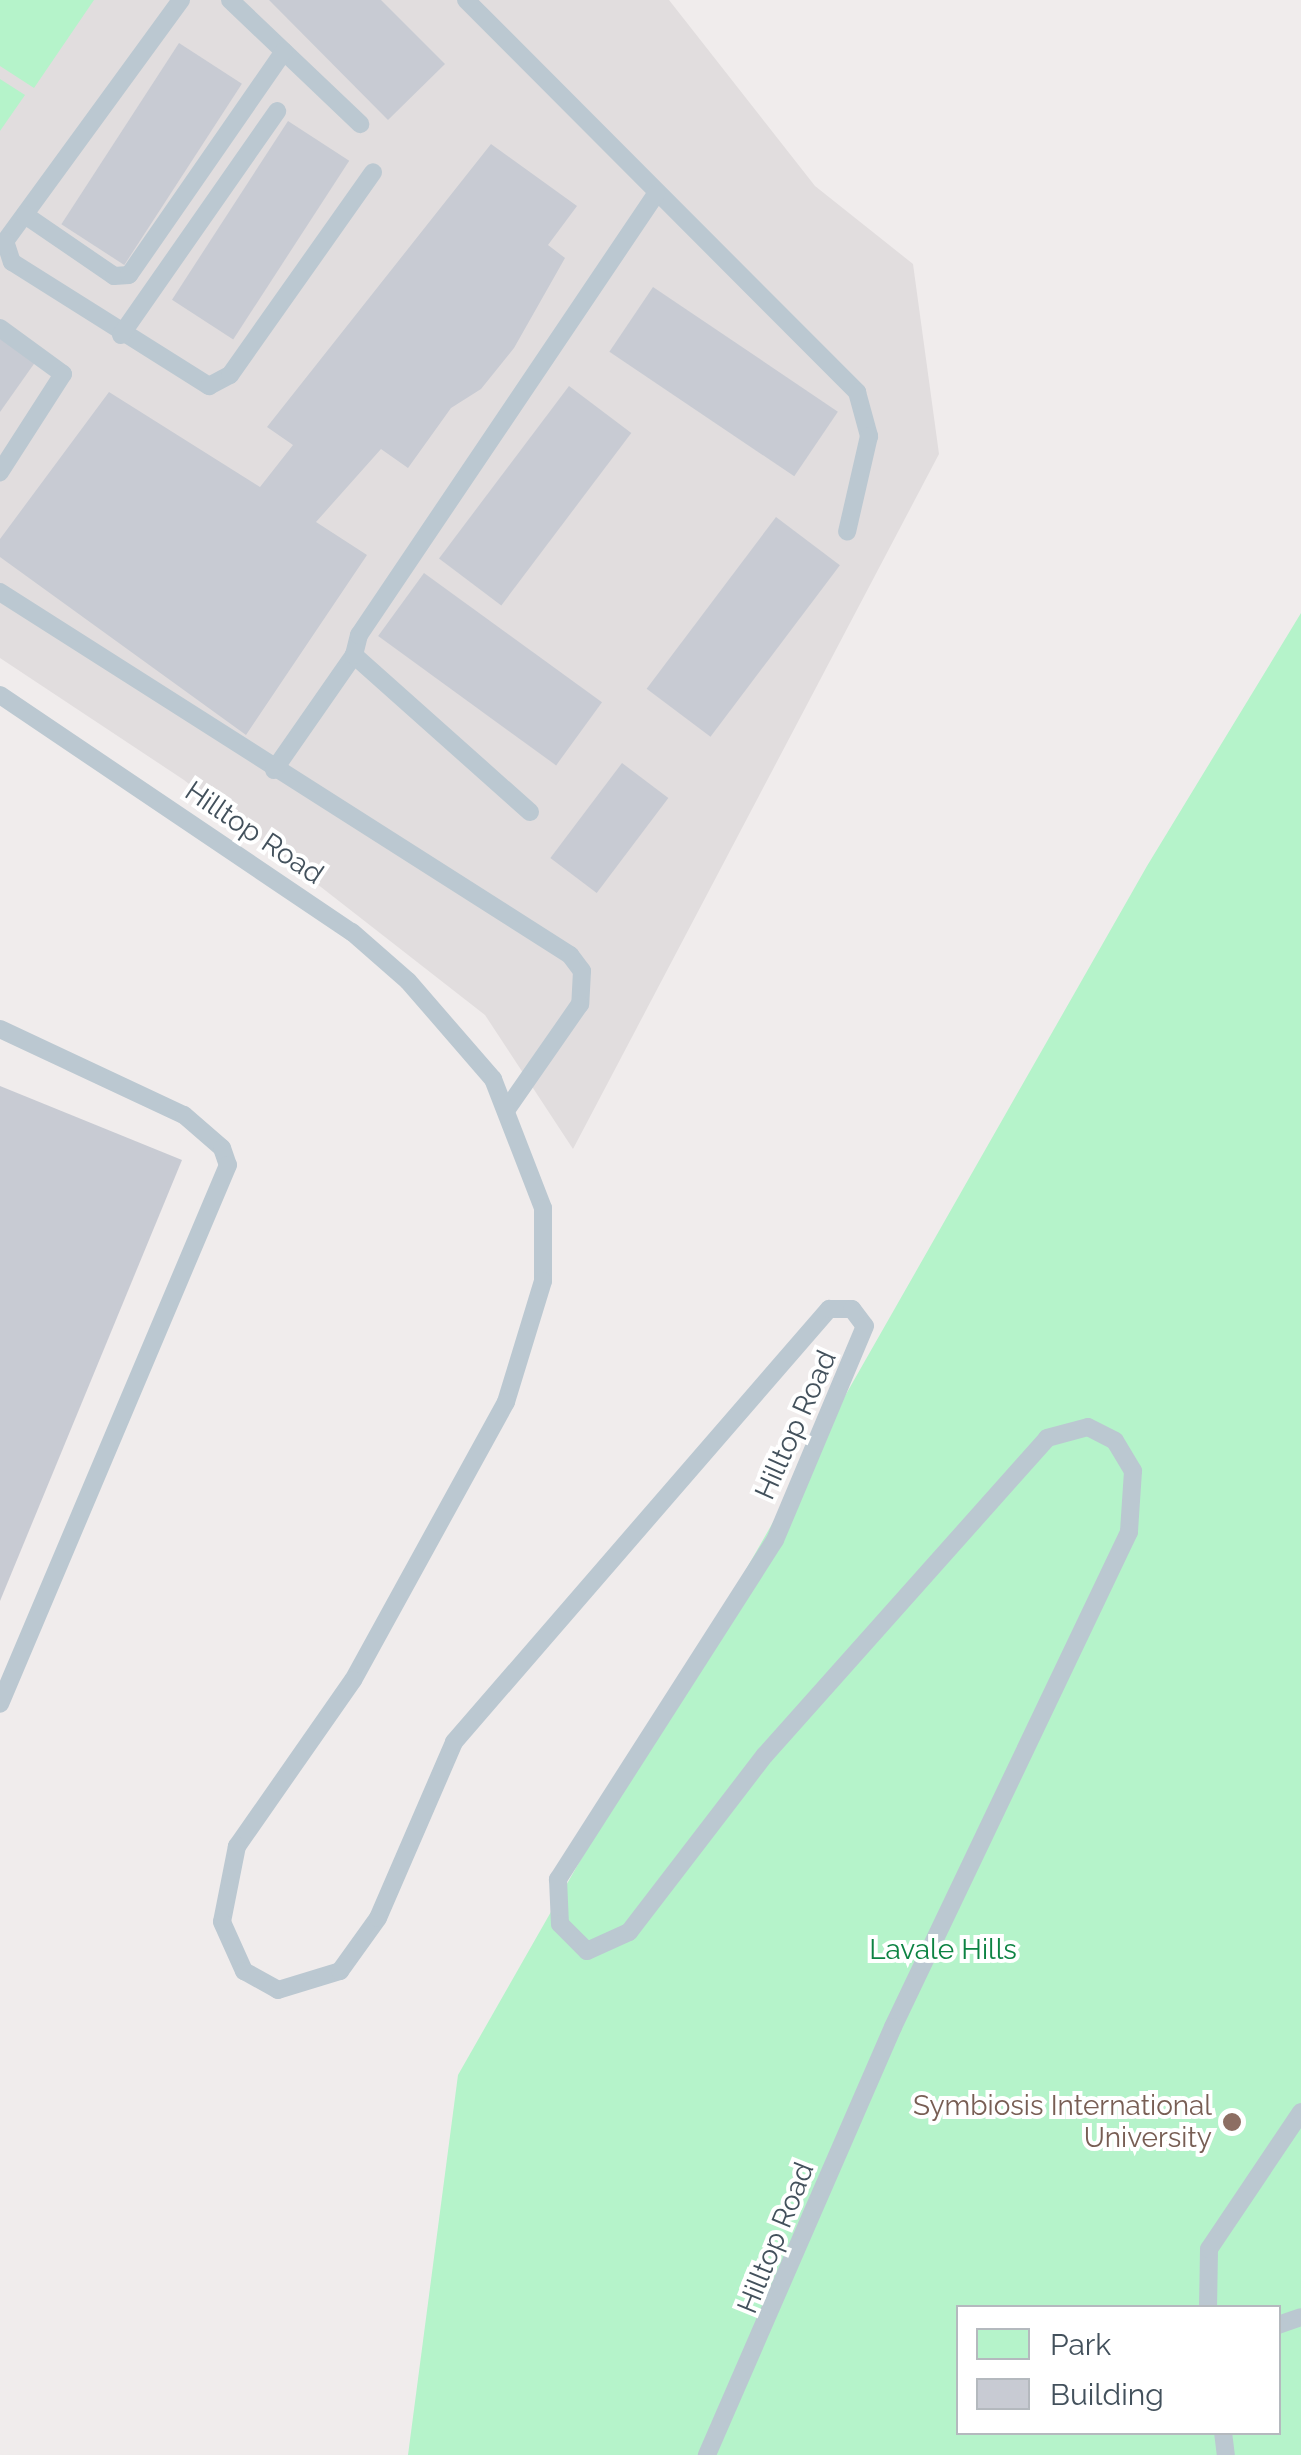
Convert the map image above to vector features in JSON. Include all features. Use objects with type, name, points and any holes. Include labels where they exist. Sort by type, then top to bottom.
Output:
[{"type":"lane","points":[[181,0],[25,215],[6,256],[198,384],[221,382],[373,172]]},
{"type":"lane","points":[[230,0],[360,124]]},
{"type":"lane","points":[[466,0],[857,392],[869,436],[846,532]]},
{"type":"lane","points":[[25,215],[114,276],[129,275],[284,51]]},
{"type":"lane","points":[[121,335],[277,110]]},
{"type":"lane","points":[[274,770],[354,655],[359,635],[656,194]]},
{"type":"lane","points":[[0,328],[63,374],[0,472]]},
{"type":"lane","points":[[0,592],[274,770],[553,940],[582,971],[580,1004],[507,1108]]},
{"type":"lane","points":[[354,655],[530,812]]},
{"type":"lane","name":"Hilltop Road","points":[[0,695],[352,932],[456,1033],[507,1108],[542,1208],[542,1282],[506,1402],[353,1680],[237,1846],[222,1922],[244,1971],[278,1990],[340,1971],[378,1918],[454,1742],[829,1308],[852,1308],[865,1326],[775,1540],[558,1880],[560,1924],[586,1951],[629,1932],[765,1755],[1048,1438],[1088,1427],[1116,1440],[1133,1471],[1129,1532],[892,2027],[707,2455]]},
{"type":"lane","points":[[0,1029],[184,1115],[222,1148],[228,1165],[0,1704]]},
{"type":"lane","points":[[1208,2305],[1209,2249],[1301,2112]]},
{"type":"shaded area","points":[[0,0],[669,0],[815,186],[913,264],[939,454],[573,1149],[485,1015],[184,780],[0,658]]},
{"type":"green space","points":[[0,0],[94,0],[34,88],[0,66]]},
{"type":"green space","points":[[0,79],[25,95],[0,131]]},
{"type":"green space","name":"Lavale Hills","points":[[1301,613],[1301,2455],[408,2455],[458,2075],[1147,866]]},
{"type":"building","points":[[269,0],[381,0],[445,64],[388,120]]},
{"type":"building","points":[[179,43],[242,84],[124,265],[61,224]]},
{"type":"building","points":[[288,121],[349,161],[233,339],[172,300]]},
{"type":"building","points":[[491,144],[577,206],[548,245],[565,258],[514,348],[481,389],[451,408],[408,468],[381,449],[316,522],[367,555],[246,735],[0,557],[0,539],[109,392],[260,487],[293,445],[267,427]]},
{"type":"building","points":[[653,287],[838,412],[794,476],[609,352]]},
{"type":"building","points":[[0,336],[36,361],[0,412]]},
{"type":"building","points":[[569,386],[631,433],[501,605],[439,559]]},
{"type":"building","points":[[776,517],[840,565],[711,737],[647,689]]},
{"type":"building","points":[[424,573],[602,702],[556,765],[378,636]]},
{"type":"building","points":[[622,763],[668,798],[597,893],[550,858]]},
{"type":"building","points":[[0,1086],[182,1160],[0,1601]]},
{"type":"place","name":"Symbiosis International University","points":[[1232,2122]]}]
